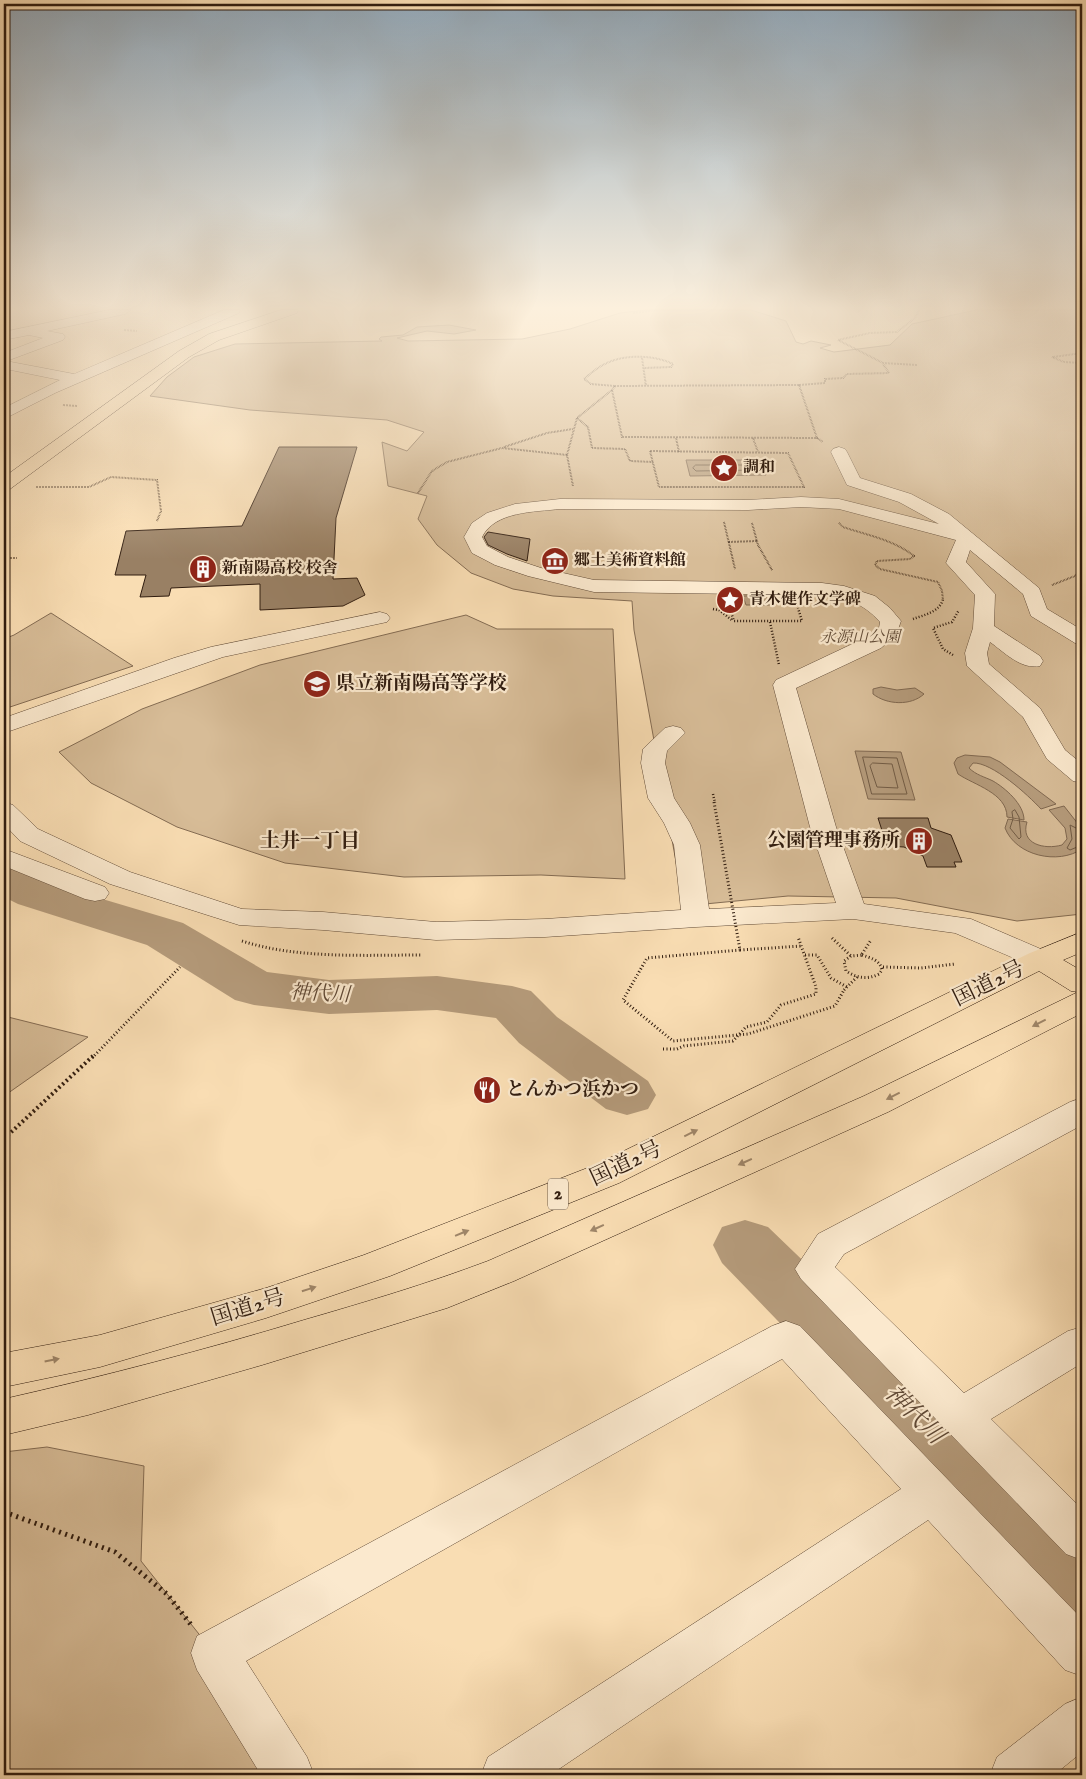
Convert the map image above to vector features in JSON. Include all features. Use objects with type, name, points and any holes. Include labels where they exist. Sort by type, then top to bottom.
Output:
[{"type":"main road","points":[[4,485],[128,393]]},
{"type":"main road","name":"国道2号","points":[[4,1370],[100,1351],[266,1303],[377,1266],[607,1174],[1040,959],[1082,941]]},
{"type":"main road","points":[[1040,959],[1082,984]]},
{"type":"main road","points":[[4,1417],[98,1396],[434,1297],[501,1271],[876,1104],[1082,1001]]},
{"type":"street","points":[[5,412],[45,393]]},
{"type":"street","points":[[840,452],[853,481],[905,498],[943,518],[1032,592],[1038,612],[1082,639]]},
{"type":"street","points":[[852,912],[823,827],[784,685],[873,643],[889,631],[891,620],[876,604],[850,592],[792,588],[594,586],[569,581],[498,560],[479,550],[472,536],[478,527],[493,517],[515,509],[546,505],[748,505],[801,502],[839,504],[966,537]]},
{"type":"street","points":[[966,537],[956,563],[985,594],[983,628],[976,653],[978,666],[1032,713],[1056,754],[1082,776]]},
{"type":"street","points":[[4,726],[182,663],[219,652],[380,618]]},
{"type":"street","points":[[983,628],[1032,661]]},
{"type":"street","points":[[673,733],[655,749],[653,763],[661,798],[677,823],[687,845],[694,888],[696,918]]},
{"type":"street","points":[[4,810],[30,835],[120,878],[239,917],[323,921],[436,931],[545,928],[696,918],[852,912],[962,925],[1040,959]]},
{"type":"street","points":[[4,857],[96,893]]},
{"type":"street","points":[[1082,1110],[831,1244],[814,1269],[1082,1539]]},
{"type":"street","points":[[289,1775],[214,1654],[786,1336],[1082,1653]]},
{"type":"street","points":[[960,1418],[1082,1343]]},
{"type":"street","points":[[506,1775],[932,1493]]},
{"type":"street","points":[[1015,1775],[1082,1721]]},
{"type":"path","points":[[576,504],[567,455],[573,429],[577,418],[608,393]]},
{"type":"path","points":[[613,393],[622,437],[817,438],[802,393]]},
{"type":"path","points":[[577,418],[588,427],[592,448],[626,449],[630,461],[653,462]]},
{"type":"path","points":[[418,493],[432,471],[447,462],[547,434],[573,429]]},
{"type":"path","points":[[676,438],[679,452]]},
{"type":"path","points":[[753,438],[758,452]]},
{"type":"path","points":[[502,448],[567,455]]},
{"type":"path","points":[[650,451],[788,453],[804,486],[659,487],[653,462],[650,451]]},
{"type":"path","points":[[36,487],[89,487],[111,477],[158,480],[161,511],[157,521]]},
{"type":"path","points":[[825,503],[843,527],[910,552],[914,556],[910,559],[877,562],[875,565],[880,569],[938,582],[942,589],[943,603],[935,613],[890,625]]},
{"type":"path","points":[[755,537],[772,570]]},
{"type":"path","points":[[729,546],[728,540],[757,541]]},
{"type":"path","points":[[4,558],[17,558]]},
{"type":"path","points":[[1032,592],[1076,576],[1082,568]]},
{"type":"path","points":[[721,588],[734,621],[802,621],[792,588]]},
{"type":"path","points":[[942,589],[950,592]]},
{"type":"path","points":[[960,608],[952,622],[933,628],[943,649],[967,664],[978,666]]},
{"type":"path","points":[[770,622],[784,685]]},
{"type":"path","points":[[713,794],[740,950]]},
{"type":"path","points":[[663,1049],[677,1049],[684,1046],[720,1044],[733,1041],[746,1027],[763,1026],[770,1022],[781,1005],[805,1000],[816,994],[816,987],[798,937]]},
{"type":"path","points":[[236,938],[253,945],[281,950],[379,955],[432,954]]},
{"type":"path","points":[[832,938],[851,956]]},
{"type":"path","points":[[862,954],[871,940]]},
{"type":"path","points":[[802,946],[647,958],[622,1000],[673,1041],[748,1034],[835,1006],[846,988],[857,977]]},
{"type":"path","points":[[883,967],[882,972],[877,977],[868,979],[857,977],[846,971],[843,964],[851,956],[862,954],[873,957],[883,967],[921,968],[954,964]]},
{"type":"path","points":[[805,955],[817,955],[831,978],[846,988]]},
{"type":"path","points":[[4,1150],[7,1136],[30,1112],[79,1071],[180,967]]},
{"type":"path","points":[[4,1512],[115,1552],[167,1594],[214,1654]]},
{"type":"green space","name":"永源山公園","points":[[153,393],[1082,393],[1082,914],[1017,921],[896,898],[788,896],[684,906],[634,630],[632,601],[553,596],[513,589],[471,573],[437,545],[418,519],[427,496],[388,486],[382,442],[407,451],[424,432],[387,420],[250,410],[150,396]]},
{"type":"green space","points":[[51,613],[133,666],[4,709],[4,639]]},
{"type":"green space","points":[[466,615],[497,629],[613,629],[625,879],[541,875],[404,877],[285,863],[177,827],[91,783],[59,752],[142,709],[260,665]]},
{"type":"green space","points":[[4,1016],[88,1037],[4,1096]]},
{"type":"green space","points":[[47,1447],[144,1466],[141,1561],[214,1653],[262,1775],[4,1775],[4,1452]]},
{"type":"water","points":[[686,460],[760,460],[766,475],[690,476]]},
{"type":"water","points":[[774,595],[775,605],[746,605],[743,596]]},
{"type":"water","points":[[881,687],[897,690],[915,688],[924,694],[913,701],[892,702],[873,694],[873,689]]},
{"type":"water","points":[[855,751],[901,752],[915,800],[868,799]]},
{"type":"water","points":[[965,755],[990,757],[1000,762],[1056,804],[1041,809],[1019,788],[999,773],[981,764],[973,763],[969,768],[998,784],[1013,797],[1021,808],[1024,820],[1007,817],[1006,809],[996,796],[958,774],[954,763],[957,758]]},
{"type":"water","points":[[1064,806],[1082,829],[1082,849],[1072,854],[1050,857],[1028,851],[1010,838],[1005,828],[1008,819],[1027,822],[1027,836],[1035,844],[1048,847],[1062,845],[1067,839],[1065,828],[1049,810]]},
{"type":"building","name":"新南陽高校 校舎","points":[[279,447],[357,447],[336,518],[333,579],[357,578],[365,595],[343,606],[260,610],[260,584],[171,588],[169,596],[140,597],[146,575],[115,575],[126,531],[242,526]]},
{"type":"building","points":[[488,532],[530,539],[527,561],[488,545],[484,537]]},
{"type":"building","name":"公園管理事務所","points":[[878,818],[928,818],[931,828],[951,835],[962,862],[954,862],[956,867],[927,867],[923,856],[904,847],[887,846]]},
{"type":"waterway","name":"神代川","points":[[4,878],[35,894],[165,934],[254,988],[329,997],[437,993],[512,1003],[538,1030],[627,1095]]},
{"type":"waterway","name":"神代川","points":[[745,1245],[1024,1523],[1082,1585]]},
{"type":"place","name":"調和","points":[[724,468]]},
{"type":"place","name":"郷土美術資料館","points":[[555,561]]},
{"type":"place","name":"新南陽高校 校舎","points":[[203,569]]},
{"type":"place","name":"青木健作文学碑","points":[[730,600]]},
{"type":"place","name":"県立新南陽高等学校","points":[[317,684]]},
{"type":"place","name":"公園管理事務所","points":[[919,841]]},
{"type":"place","name":"とんかつ浜かつ","points":[[487,1090]]},
{"type":"district","name":"土井一丁目","points":[[310,841]]}]
